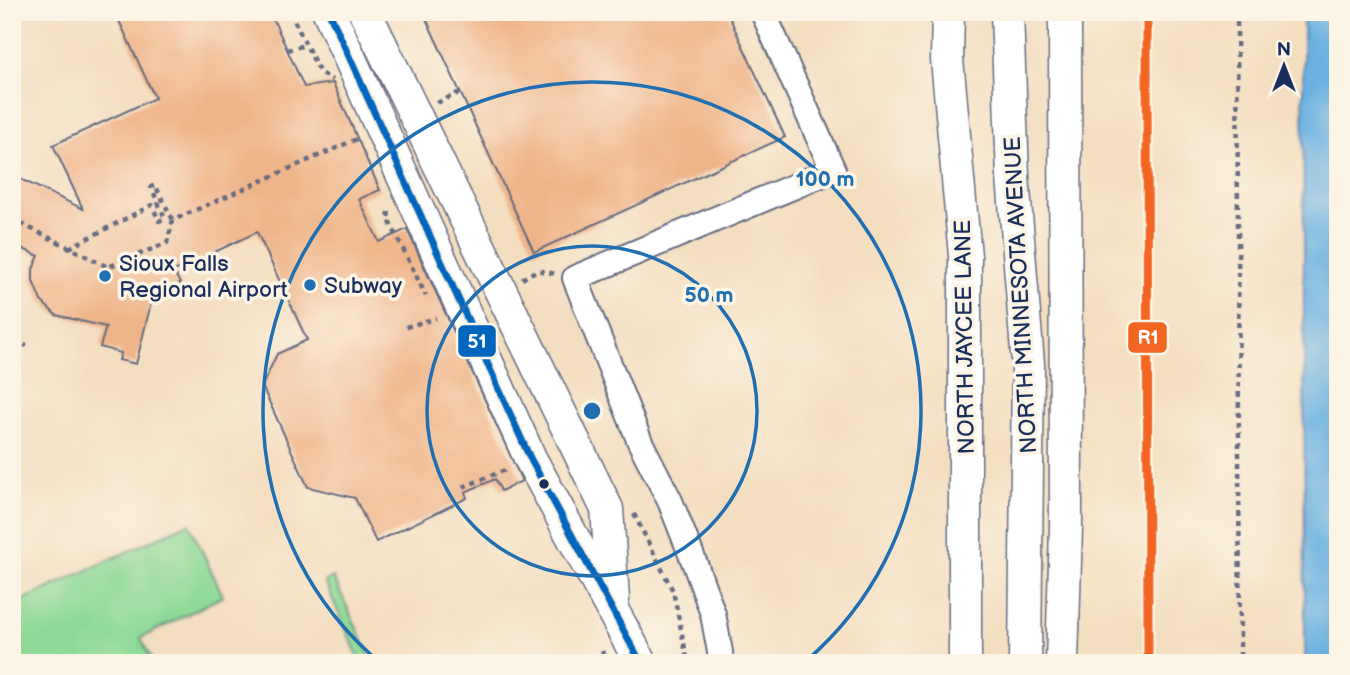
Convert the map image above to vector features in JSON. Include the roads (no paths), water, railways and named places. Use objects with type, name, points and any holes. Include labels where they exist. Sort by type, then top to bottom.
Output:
[{"type":"main road","points":[[329,12],[530,458],[641,663]]},
{"type":"main road","points":[[365,12],[607,509],[614,612]]},
{"type":"main road","name":"NORTH JAYCEE LANE","points":[[948,12],[947,60],[965,256],[965,663]]},
{"type":"main road","name":"NORTH MINNESOTA AVENUE","points":[[1007,12],[1013,177],[1028,364],[1025,663]]},
{"type":"main road","name":"NORTH MINNESOTA AVENUE","points":[[1062,663],[1066,527],[1065,12]]},
{"type":"lane","points":[[722,663],[713,614],[695,564],[670,501],[639,442],[575,278],[833,170],[763,12]]},
{"type":"water","points":[[1303,12],[1338,12],[1338,663],[1305,663]]},
{"type":"place","name":"Sioux Falls Regional Airport","points":[[105,276]]},
{"type":"place","name":"Subway","points":[[310,285]]}]
